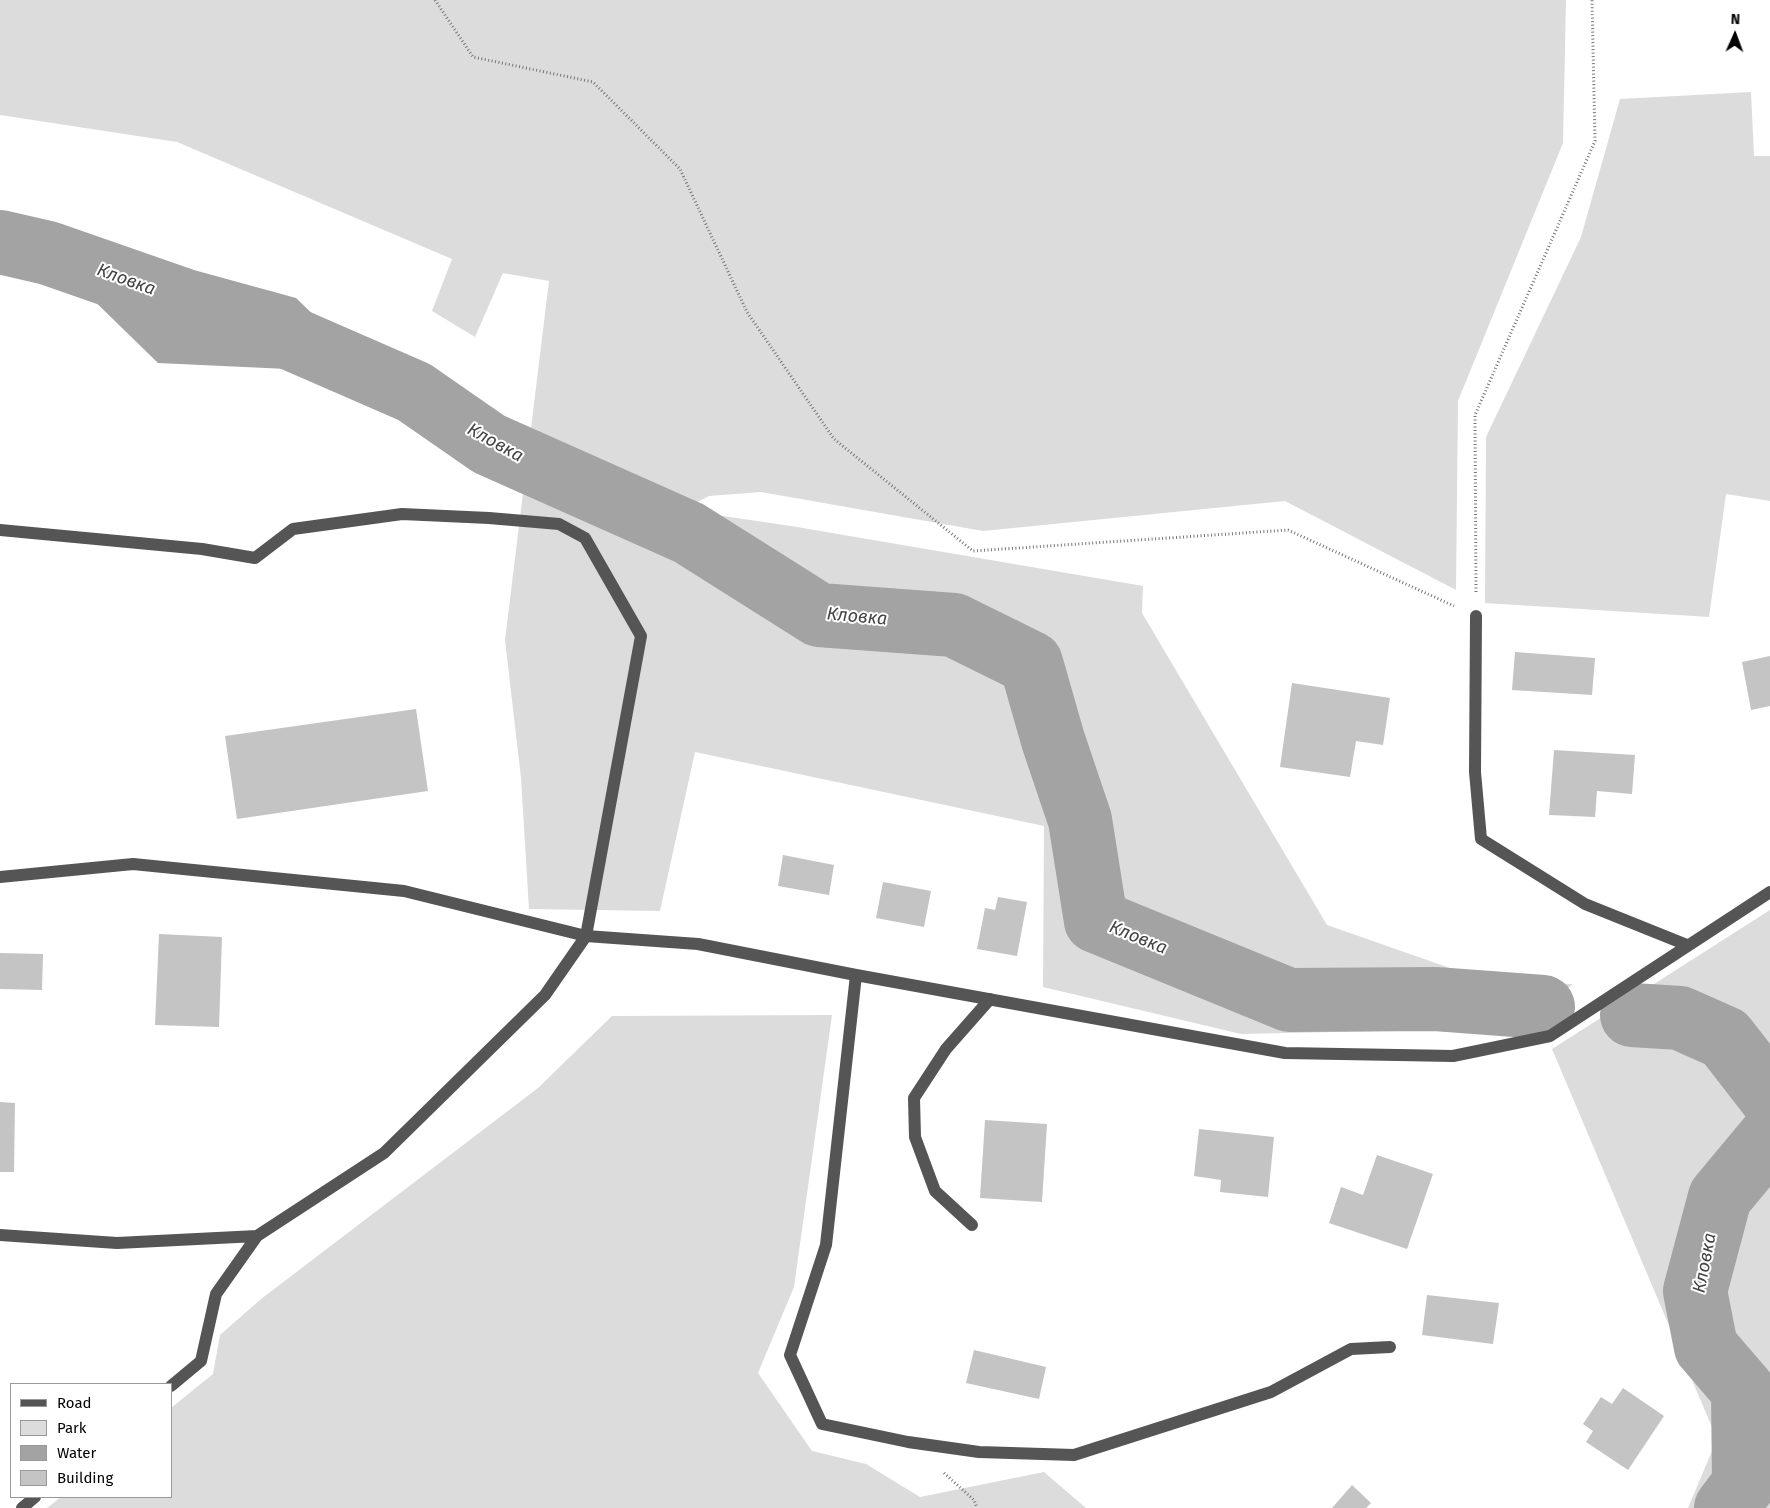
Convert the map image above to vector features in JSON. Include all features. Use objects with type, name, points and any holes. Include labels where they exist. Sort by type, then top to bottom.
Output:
[{"type":"street","points":[[0,530],[202,549],[255,558],[293,529],[402,514],[490,518],[559,524],[585,538],[641,636],[586,936],[545,995],[384,1153],[257,1236],[216,1294],[201,1361],[172,1385]]},
{"type":"street","points":[[1476,616],[1475,772],[1481,840],[1585,904],[1687,945]]},
{"type":"street","points":[[0,877],[133,864],[404,891],[586,936],[698,944],[856,975],[1285,1053],[1453,1056],[1550,1036],[1770,892]]},
{"type":"street","points":[[856,975],[826,1245],[790,1355],[822,1424],[908,1442],[978,1452],[1074,1455],[1271,1392],[1351,1349],[1390,1347]]},
{"type":"street","points":[[972,1225],[935,1191],[915,1137],[914,1098],[946,1049],[990,999]]},
{"type":"street","points":[[0,1235],[117,1244],[257,1236]]},
{"type":"street","points":[[22,1508],[34,1498]]},
{"type":"path","points":[[434,0],[473,57],[593,82],[680,169],[747,312],[834,439],[973,551],[1288,530],[1476,616],[1475,416],[1594,141],[1592,0]]},
{"type":"green space","points":[[0,0],[1566,0],[1563,143],[1458,401],[1456,590],[1285,501],[983,531],[761,492],[709,496],[682,510],[791,526],[1143,586],[1142,613],[1327,925],[1487,981],[1573,984],[1520,1028],[1241,1034],[1043,987],[1044,826],[695,752],[660,911],[529,909],[521,778],[505,640],[549,281],[503,273],[475,337],[432,311],[452,259],[177,142],[0,115]]},
{"type":"green space","points":[[1751,92],[1754,156],[1770,156],[1770,501],[1726,494],[1709,617],[1485,603],[1486,437],[1581,237],[1620,99]]},
{"type":"green space","points":[[1770,910],[1770,1508],[1688,1508],[1717,1439],[1552,1049]]},
{"type":"green space","points":[[832,1015],[794,1287],[758,1373],[812,1451],[866,1464],[920,1497],[1044,1472],[1086,1508],[47,1508],[60,1498],[172,1498],[172,1407],[213,1374],[220,1335],[261,1299],[538,1088],[612,1016]]},
{"type":"water","points":[[121,250],[296,298],[374,373],[158,363],[79,286]]},
{"type":"building","points":[[1515,652],[1595,658],[1592,695],[1512,690]]},
{"type":"building","points":[[1770,656],[1770,706],[1751,710],[1742,662]]},
{"type":"building","points":[[1292,683],[1390,698],[1383,745],[1356,741],[1350,777],[1280,767]]},
{"type":"building","points":[[416,709],[428,791],[237,819],[225,736]]},
{"type":"building","points":[[1554,750],[1635,755],[1632,794],[1597,791],[1595,817],[1549,815]]},
{"type":"building","points":[[783,855],[834,865],[829,895],[778,886]]},
{"type":"building","points":[[883,882],[931,891],[924,927],[876,918]]},
{"type":"building","points":[[998,897],[1027,902],[1017,956],[977,949],[985,908],[995,910]]},
{"type":"building","points":[[159,934],[222,937],[219,1027],[155,1025]]},
{"type":"building","points":[[0,953],[43,954],[42,990],[0,989]]},
{"type":"building","points":[[0,1102],[15,1103],[14,1172],[0,1172]]},
{"type":"building","points":[[985,1120],[1047,1124],[1042,1202],[980,1198]]},
{"type":"building","points":[[1199,1129],[1274,1137],[1268,1197],[1220,1192],[1221,1180],[1194,1176]]},
{"type":"building","points":[[1377,1155],[1433,1174],[1407,1249],[1329,1223],[1341,1187],[1363,1195]]},
{"type":"building","points":[[1427,1295],[1499,1303],[1493,1344],[1422,1335]]},
{"type":"building","points":[[974,1350],[1046,1367],[1039,1399],[966,1383]]},
{"type":"building","points":[[1623,1388],[1664,1416],[1628,1470],[1586,1442],[1593,1431],[1583,1424],[1601,1397],[1612,1404]]},
{"type":"building","points":[[1352,1485],[1371,1503],[1366,1508],[1332,1508]]},
{"type":"waterway","name":"Кловка","points":[[0,242],[48,253],[180,299]]},
{"type":"waterway","name":"Кловка","points":[[290,338],[414,392],[489,444],[689,533],[819,615],[954,625],[1031,663],[1053,740],[1080,820],[1096,921],[1289,1000],[1435,999],[1543,1007]]},
{"type":"waterway","name":"Кловка","points":[[1632,1015],[1680,1018],[1725,1038],[1770,1096]]},
{"type":"waterway","name":"Кловка","points":[[1726,1508],[1744,1484],[1743,1390],[1706,1347],[1695,1291],[1720,1197],[1770,1137]]}]
